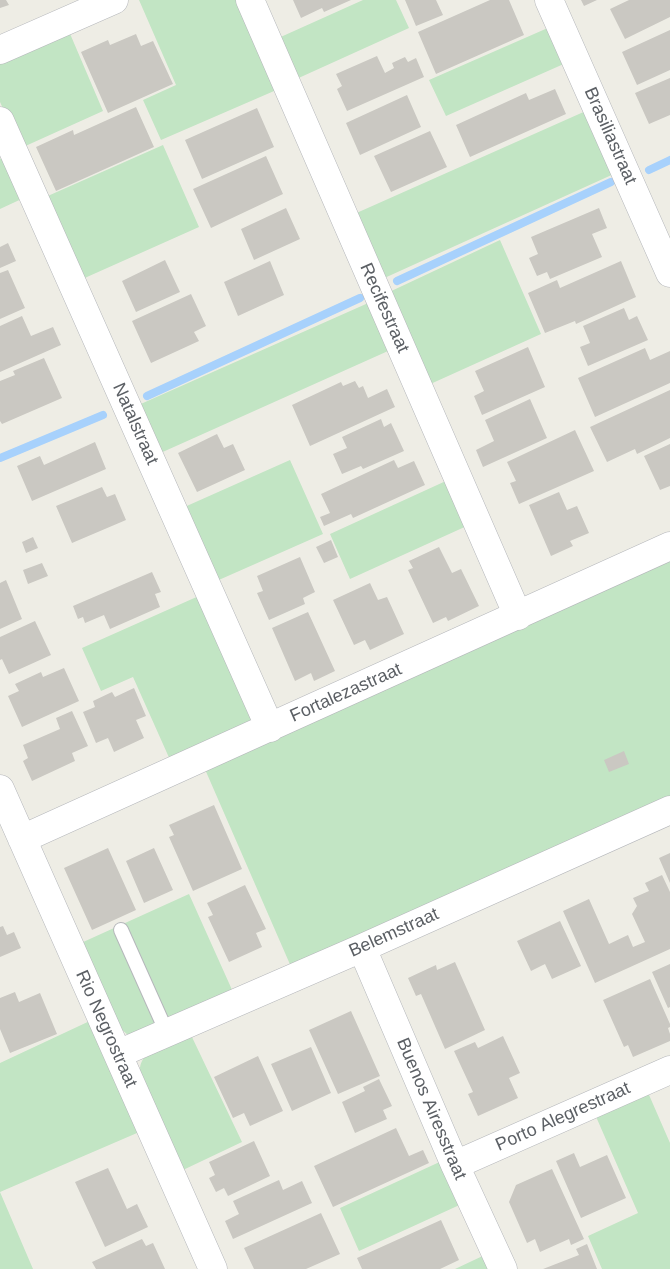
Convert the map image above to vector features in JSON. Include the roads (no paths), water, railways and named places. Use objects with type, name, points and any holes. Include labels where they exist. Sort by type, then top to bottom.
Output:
[{"type":"street","points":[[0,50],[114,0]]},
{"type":"street","name":"Recifestraat","points":[[250,0],[518,616]]},
{"type":"street","name":"Brasiliastraat","points":[[549,0],[670,273]]},
{"type":"street","name":"Natalstraat","points":[[0,121],[270,728]]},
{"type":"street","name":"Fortalezastraat","points":[[22,839],[670,546]]},
{"type":"street","name":"Rio Negrostraat","points":[[0,788],[213,1269]]},
{"type":"street","name":"Belemstraat","points":[[118,1054],[362,948],[670,810]]},
{"type":"street","name":"Buenos Airesstraat","points":[[362,948],[455,1165],[503,1269]]},
{"type":"street","name":"Porto Alegrestraat","points":[[455,1165],[670,1070]]},
{"type":"lane","points":[[121,930],[167,1033]]},
{"type":"waterway","points":[[649,170],[670,160]]},
{"type":"waterway","points":[[397,281],[611,182]]},
{"type":"waterway","points":[[147,396],[360,298]]},
{"type":"waterway","points":[[0,458],[103,415]]}]
